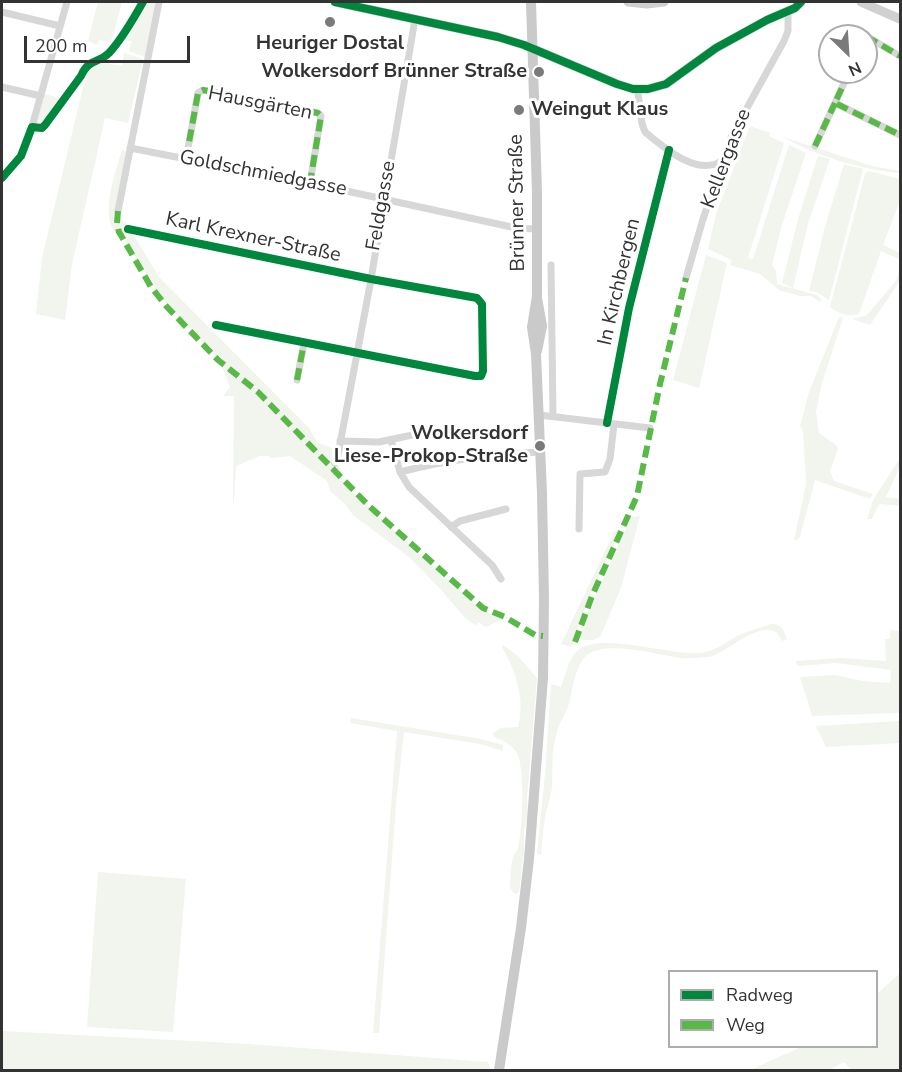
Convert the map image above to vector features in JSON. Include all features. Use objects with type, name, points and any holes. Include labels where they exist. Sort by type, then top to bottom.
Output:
[{"type":"main road","name":"Brünner Straße","points":[[499,1071],[529,859],[543,678],[544,578],[539,415],[536,354],[532,327],[537,296],[537,229],[531,2]]},
{"type":"street","points":[[2,178],[21,156],[26,146],[67,2]]},
{"type":"street","points":[[83,71],[90,63],[108,54],[143,2]]},
{"type":"street","points":[[118,211],[159,2]]},
{"type":"street","points":[[341,2],[498,37],[637,90],[666,84],[716,48],[802,2]]},
{"type":"street","points":[[628,2],[647,4],[664,2]]},
{"type":"street","points":[[861,2],[900,19]]},
{"type":"street","name":"Kellergasse","points":[[686,278],[723,160],[739,119],[784,41],[788,30],[788,11]]},
{"type":"street","points":[[2,12],[60,26]]},
{"type":"street","name":"Feldgasse","points":[[335,463],[371,279],[415,19]]},
{"type":"street","points":[[878,43],[900,56]]},
{"type":"street","points":[[815,146],[844,84]]},
{"type":"street","points":[[2,87],[41,96]]},
{"type":"street","points":[[637,90],[641,103],[643,130],[687,161],[716,165],[723,160]]},
{"type":"street","name":"Hausgärten","points":[[186,159],[198,93],[206,91],[318,113],[321,116],[310,183]]},
{"type":"street","points":[[835,103],[900,135]]},
{"type":"street","name":"Goldschmiedgasse","points":[[130,148],[310,183],[516,228],[537,229]]},
{"type":"street","name":"In Kirchbergen","points":[[579,529],[580,474],[603,474],[610,459],[611,423],[629,309],[669,150]]},
{"type":"street","name":"Karl Krexner-Straße","points":[[128,229],[480,300],[483,371],[481,376],[357,353]]},
{"type":"street","name":"Brünner Straße","points":[[551,265],[553,416]]},
{"type":"street","points":[[216,325],[357,353]]},
{"type":"street","points":[[297,380],[304,343]]},
{"type":"street","points":[[539,415],[650,428]]},
{"type":"street","points":[[340,441],[391,440],[422,433]]},
{"type":"street","points":[[391,440],[400,472],[409,487],[495,567],[501,579]]},
{"type":"street","points":[[400,472],[477,456],[540,452]]},
{"type":"street","points":[[452,527],[460,520],[506,509]]},
{"type":"shaded area","points":[[98,2],[122,2],[110,42],[99,40],[98,45],[88,41]]},
{"type":"shaded area","points":[[149,2],[155,2],[145,57],[129,51],[131,41],[123,40]]},
{"type":"shaded area","points":[[124,53],[143,59],[128,123],[105,118],[72,264],[65,320],[36,314],[42,258],[87,71],[98,62],[122,66]]},
{"type":"shaded area","points":[[45,94],[62,99],[42,125],[36,123]]},
{"type":"shaded area","points":[[750,126],[770,133],[769,136],[784,143],[748,258],[753,259],[789,145],[806,153],[782,225],[772,265],[776,271],[777,284],[817,295],[822,299],[820,302],[811,296],[800,296],[779,290],[760,274],[730,265],[732,260],[708,249],[716,214]]},
{"type":"shaded area","points":[[783,137],[872,166],[900,171],[900,173],[870,169],[840,161]]},
{"type":"shaded area","points":[[122,150],[126,152],[116,213],[129,227],[159,277],[309,428],[317,442],[336,450],[343,484],[483,611],[502,619],[486,627],[478,622],[477,626],[465,618],[409,557],[353,515],[345,504],[330,491],[327,481],[290,456],[271,458],[260,456],[236,466],[233,503],[234,396],[223,396],[230,387],[222,367],[212,352],[162,299],[123,238],[115,232],[110,222],[112,184]]},
{"type":"shaded area","points":[[818,156],[830,159],[808,224],[793,288],[782,283],[798,219]]},
{"type":"shaded area","points":[[844,164],[863,169],[829,300],[816,292],[809,291]]},
{"type":"shaded area","points":[[869,171],[900,179],[900,201],[883,245],[900,253],[900,265],[899,259],[881,251],[859,314],[847,315],[830,307],[865,174]]},
{"type":"shaded area","points":[[706,255],[727,263],[699,388],[673,380]]},
{"type":"shaded area","points":[[900,268],[900,281],[870,325],[852,319],[866,316],[896,281]]},
{"type":"shaded area","points":[[839,317],[843,318],[822,383],[816,412],[819,433],[838,449],[830,471],[834,481],[873,494],[870,499],[815,480],[800,537],[794,540],[806,484],[803,431],[800,426],[809,392]]},
{"type":"shaded area","points":[[900,458],[900,467],[886,497],[900,499],[900,506],[879,504],[872,519],[867,519],[873,500]]},
{"type":"shaded area","points":[[640,516],[621,588],[600,637],[593,640],[582,640],[579,633],[631,517]]},
{"type":"shaded area","points":[[615,530],[620,532],[590,596],[571,647],[561,644]]},
{"type":"shaded area","points":[[772,624],[784,631],[787,639],[782,641],[776,632],[758,631],[708,657],[680,658],[617,648],[594,651],[586,656],[576,673],[568,707],[555,739],[551,791],[541,855],[537,854],[551,684],[561,687],[575,653],[585,646],[615,643],[700,653],[717,648],[741,634]]},
{"type":"shaded area","points":[[890,630],[900,631],[900,743],[826,747],[816,726],[899,721],[899,713],[812,716],[800,677],[835,675],[862,681],[890,683],[891,670],[836,663],[797,666],[796,661],[841,658],[886,661],[885,639],[890,639]]},
{"type":"shaded area","points":[[503,645],[518,656],[537,678],[527,798],[528,817],[524,830],[519,892],[515,894],[510,888],[512,863],[518,847],[521,827],[520,761],[513,748],[494,737],[493,733],[501,728],[518,727],[521,706],[518,685]]},
{"type":"shaded area","points":[[351,718],[481,739],[503,745],[503,751],[480,744],[404,732],[396,804],[379,1033],[373,1033],[397,731],[350,723]]},
{"type":"shaded area","points":[[98,872],[186,879],[173,1032],[87,1027]]},
{"type":"shaded area","points":[[900,973],[900,1070],[851,1070],[844,1062],[830,1070],[750,1070],[799,1048],[878,1048],[878,993]]},
{"type":"shaded area","points":[[2,1031],[249,1044],[488,1062],[491,1070],[2,1070]]},
{"type":"marked path","points":[[878,43],[900,56]]},
{"type":"marked path","points":[[844,84],[835,103],[900,135]]},
{"type":"marked path","points":[[186,159],[198,93],[203,90],[318,113],[321,116],[310,183]]},
{"type":"marked path","points":[[815,146],[835,103]]},
{"type":"marked path","points":[[118,211],[119,232],[151,287],[218,360],[258,392],[369,506],[483,608],[505,617],[535,635],[543,636]]},
{"type":"marked path","points":[[575,642],[592,596],[637,496],[660,384],[686,278]]},
{"type":"marked path","points":[[297,380],[304,343]]},
{"type":"cycle path","points":[[2,178],[21,156],[32,127],[42,128],[87,66],[109,53],[143,2]]},
{"type":"cycle path","points":[[335,2],[498,37],[524,45],[633,89],[648,89],[666,84],[716,48],[767,20],[795,8],[801,2]]},
{"type":"cycle path","points":[[607,423],[629,308],[669,150]]},
{"type":"cycle path","points":[[128,229],[371,279],[477,298],[482,304],[483,371],[481,376],[475,376],[216,325]]},
{"type":"place","name":"Heuriger Dostal","points":[[330,22]]},
{"type":"place","name":"Wolkersdorf Brünner Straße","points":[[539,72]]},
{"type":"place","name":"Weingut Klaus","points":[[519,110]]},
{"type":"place","name":"Wolkersdorf Liese-Prokop-Straße","points":[[540,446]]}]
